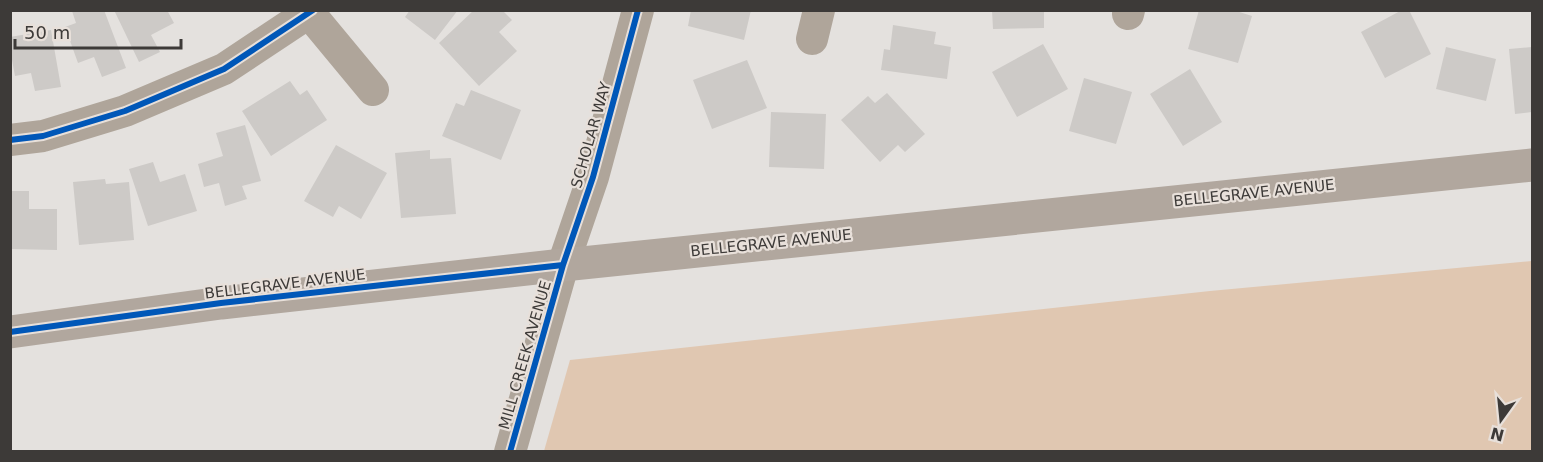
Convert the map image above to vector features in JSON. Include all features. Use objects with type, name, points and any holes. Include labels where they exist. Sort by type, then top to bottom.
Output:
[{"type":"main road","name":"BELLEGRAVE AVENUE","points":[[10,332],[221,303],[563,264],[1533,165]]},
{"type":"street","name":"SCHOLAR WAY","points":[[563,264],[593,177],[638,10]]},
{"type":"street","points":[[10,140],[44,136],[135,107],[224,69],[312,12],[373,90]]},
{"type":"street","name":"MILL CREEK AVENUE","points":[[510,452],[563,264]]},
{"type":"shaded area","points":[[1532,261],[1532,451],[544,451],[570,360],[1210,291]]},
{"type":"building","points":[[104,10],[126,68],[102,77],[94,57],[78,63],[65,27],[76,23],[72,11]]},
{"type":"building","points":[[114,10],[167,10],[174,23],[151,35],[160,52],[139,62]]},
{"type":"building","points":[[410,10],[458,10],[435,40],[405,17]]},
{"type":"building","points":[[474,10],[502,10],[512,20],[499,32],[517,51],[479,86],[439,43]]},
{"type":"building","points":[[691,10],[751,10],[744,40],[688,26]]},
{"type":"building","points":[[992,10],[1044,10],[1044,28],[993,29]]},
{"type":"building","points":[[1199,10],[1233,10],[1252,16],[1238,63],[1188,49]]},
{"type":"building","points":[[1402,10],[1409,10],[1431,54],[1385,78],[1361,32]]},
{"type":"building","points":[[893,25],[936,32],[934,44],[951,47],[947,79],[881,70],[884,49],[890,50]]},
{"type":"building","points":[[51,30],[61,87],[35,91],[31,73],[15,76],[10,37]]},
{"type":"building","points":[[1043,44],[1068,89],[1017,117],[992,72]]},
{"type":"building","points":[[1446,47],[1496,59],[1486,101],[1436,89]]},
{"type":"building","points":[[1532,47],[1532,112],[1515,114],[1509,49]]},
{"type":"building","points":[[747,60],[767,108],[712,129],[693,80]]},
{"type":"building","points":[[1190,69],[1222,122],[1183,146],[1150,94]]},
{"type":"building","points":[[1084,78],[1132,92],[1116,144],[1069,131]]},
{"type":"building","points":[[290,81],[300,95],[307,90],[327,120],[271,156],[242,111]]},
{"type":"building","points":[[471,90],[521,110],[501,160],[442,136],[456,103],[464,106]]},
{"type":"building","points":[[887,93],[925,134],[905,152],[898,145],[880,162],[841,120],[868,96],[875,103]]},
{"type":"building","points":[[771,112],[826,114],[824,169],[769,167]]},
{"type":"building","points":[[245,125],[261,181],[242,186],[247,199],[225,206],[219,183],[204,187],[198,164],[223,156],[216,133]]},
{"type":"building","points":[[336,145],[387,173],[361,219],[339,206],[333,217],[304,201]]},
{"type":"building","points":[[430,150],[430,159],[451,158],[456,214],[401,218],[395,153]]},
{"type":"building","points":[[153,162],[160,182],[185,174],[197,211],[148,226],[129,169]]},
{"type":"building","points":[[105,179],[106,184],[129,182],[134,240],[79,245],[73,182]]},
{"type":"building","points":[[10,191],[29,191],[29,209],[57,209],[57,250],[10,249]]},
{"type":"cycle path","points":[[10,140],[43,136],[125,111],[224,69],[313,10]]},
{"type":"cycle path","points":[[510,452],[563,265],[593,177],[638,10]]},
{"type":"cycle path","points":[[10,332],[221,303],[563,265]]}]
